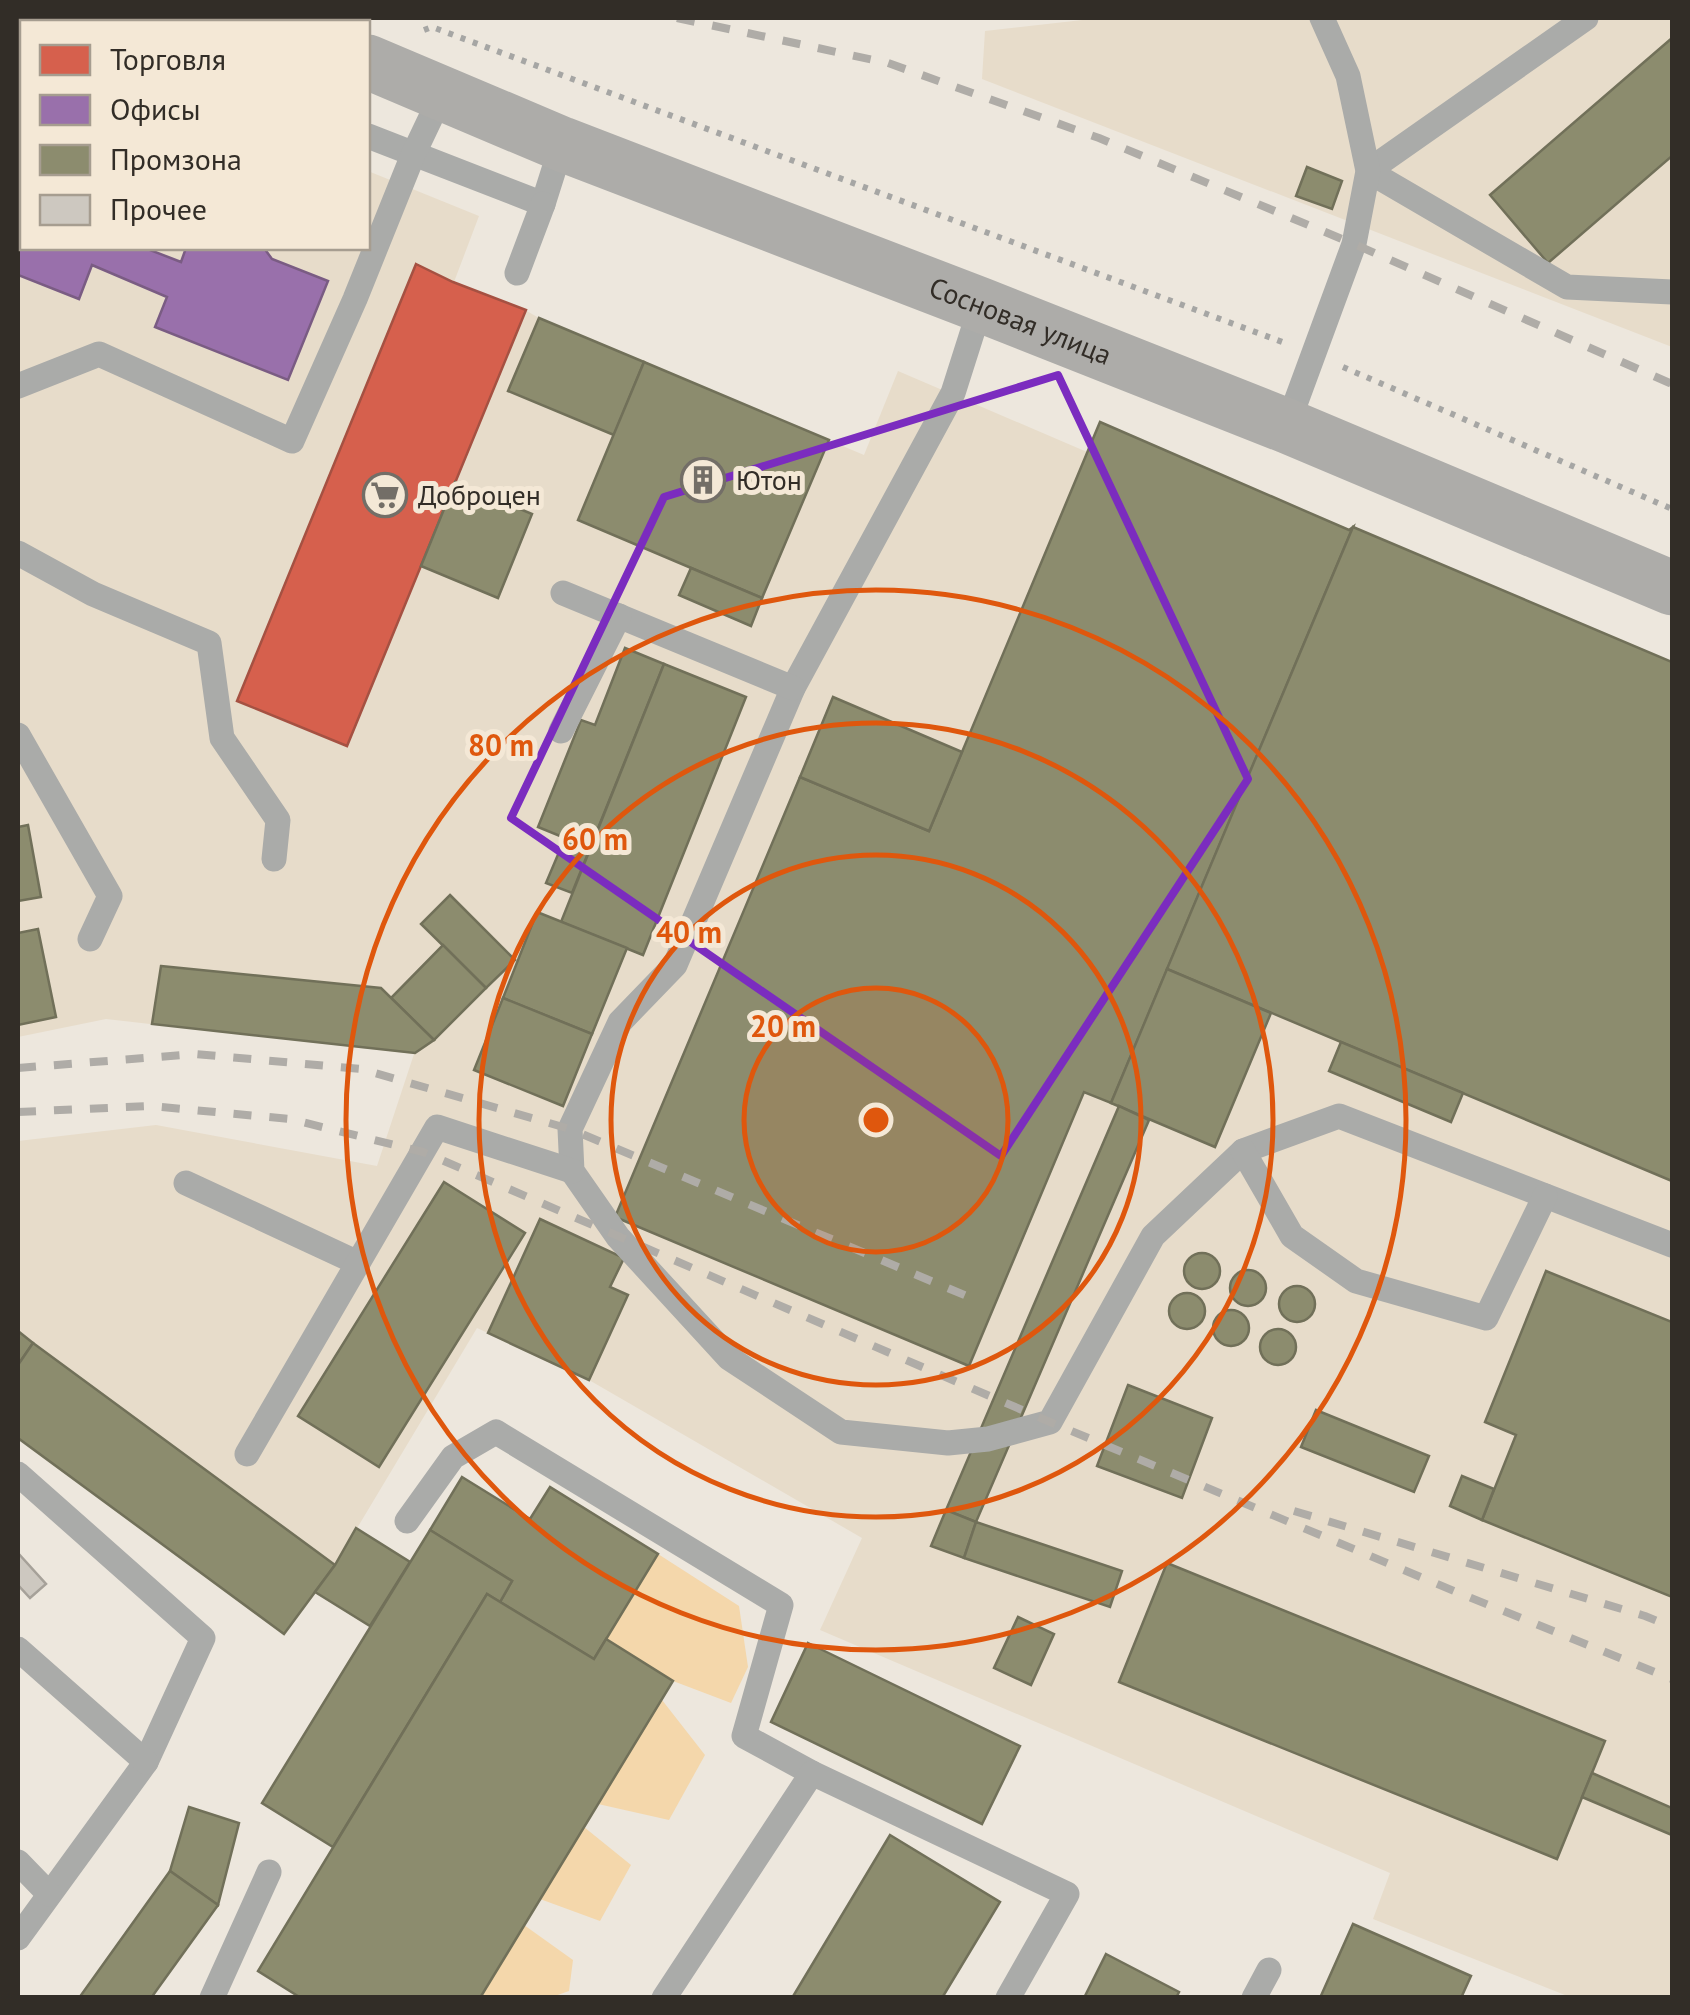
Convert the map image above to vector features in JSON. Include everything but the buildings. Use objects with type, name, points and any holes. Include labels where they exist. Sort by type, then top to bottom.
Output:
[{"type":"main road","name":"Сосновая улица","points":[[380,67],[562,144],[1287,426],[1672,588]]},
{"type":"lane","points":[[1287,426],[1354,244],[1368,171],[1348,76],[1322,18]]},
{"type":"lane","points":[[1368,171],[1586,18]]},
{"type":"lane","points":[[18,386],[99,354],[292,441],[442,94]]},
{"type":"lane","points":[[370,137],[543,204]]},
{"type":"lane","points":[[517,273],[562,144]]},
{"type":"lane","points":[[1368,171],[1566,286],[1672,292]]},
{"type":"lane","points":[[981,305],[953,393],[793,688],[675,965],[620,1022],[570,1130],[572,1171],[618,1237],[729,1358],[841,1432],[948,1443],[988,1439],[1050,1422],[1153,1236],[1243,1151],[1339,1116],[1672,1245]]},
{"type":"lane","points":[[18,553],[94,594],[209,643],[222,738],[278,820],[274,858]]},
{"type":"lane","points":[[562,593],[793,688]]},
{"type":"lane","points":[[562,731],[619,616]]},
{"type":"lane","points":[[18,736],[110,896],[90,939]]},
{"type":"lane","points":[[246,1454],[436,1126],[572,1171]]},
{"type":"lane","points":[[1243,1151],[1292,1236],[1356,1281],[1486,1318],[1544,1196]]},
{"type":"lane","points":[[186,1183],[358,1263]]},
{"type":"lane","points":[[407,1520],[453,1457],[496,1432],[781,1606],[744,1736],[812,1773],[1067,1894],[1008,1998]]},
{"type":"lane","points":[[18,1474],[204,1638],[146,1762],[18,1938]]},
{"type":"lane","points":[[18,1648],[146,1762]]},
{"type":"lane","points":[[664,1998],[812,1773]]},
{"type":"lane","points":[[18,1862],[49,1894]]},
{"type":"lane","points":[[212,1998],[270,1872]]},
{"type":"lane","points":[[1254,1998],[1269,1970]]},
{"type":"path","points":[[380,67],[402,39],[432,28],[1314,354],[1672,509]]},
{"type":"highlighted area","points":[[1058,375],[1248,779],[1001,1156],[511,818],[664,497]]},
{"type":"shaded area","points":[[1100,18],[1672,18],[1672,347],[982,79],[985,31]]},
{"type":"shaded area","points":[[18,124],[20,250],[370,250],[370,172],[479,216],[454,282],[864,455],[898,371],[1087,452],[1100,422],[1349,530],[1353,527],[1672,662],[1672,1997],[1570,1997],[1373,1919],[1390,1873],[820,1630],[862,1538],[589,1380],[477,1328],[335,1565],[284,1634],[18,1438],[18,1141],[156,1125],[377,1166],[414,1054],[106,1019],[18,1037]]},
{"type":"shaded area","points":[[658,1554],[739,1606],[748,1667],[731,1703],[673,1681],[606,1639]]},
{"type":"shaded area","points":[[662,1700],[705,1755],[669,1820],[598,1804]]},
{"type":"shaded area","points":[[584,1827],[631,1865],[600,1921],[540,1899]]},
{"type":"shaded area","points":[[524,1925],[573,1960],[569,1991],[552,1997],[480,1998]]},
{"type":"railway","points":[[677,18],[888,63],[1099,138],[1354,244],[1672,384]]},
{"type":"railway","points":[[18,1068],[195,1054],[361,1069],[570,1129],[981,1302]]},
{"type":"railway","points":[[18,1112],[150,1106],[290,1119],[423,1152],[1050,1422],[1672,1679]]},
{"type":"railway","points":[[1294,1511],[1672,1627]]},
{"type":"place","name":"Ютон","points":[[703,480]]},
{"type":"place","name":"Доброцен","points":[[385,495]]}]
